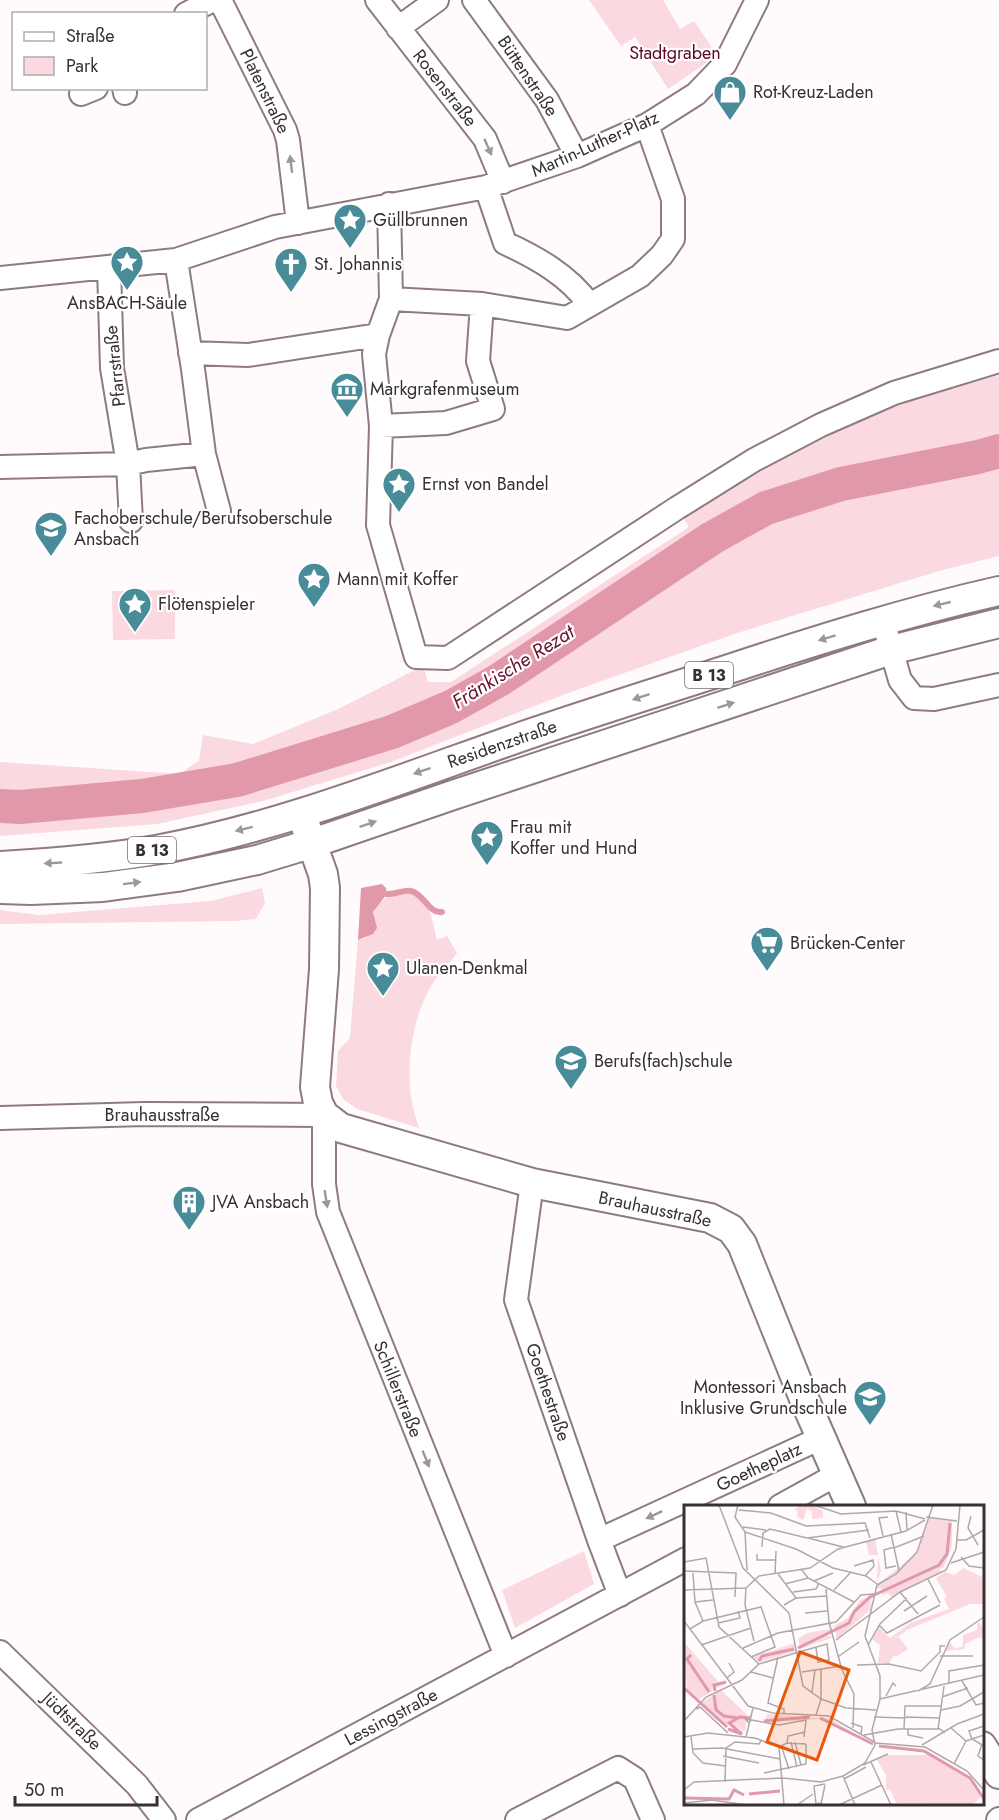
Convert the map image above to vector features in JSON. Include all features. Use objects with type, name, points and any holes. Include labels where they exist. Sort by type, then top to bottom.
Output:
[{"type":"main road","name":"Residenzstraße","points":[[0,866],[73,862],[156,850],[248,828],[596,712],[882,621],[925,608],[999,591]]},
{"type":"main road","name":"Residenzstraße","points":[[0,889],[103,887],[177,877],[257,860],[891,650],[999,623]]},
{"type":"main road","points":[[300,812],[313,843],[325,888],[324,969],[315,1087],[318,1103],[324,1115]]},
{"type":"main road","name":"Brauhausstraße","points":[[324,1115],[341,1128],[532,1183],[710,1218],[731,1229],[742,1244],[851,1505]]},
{"type":"main road","points":[[984,1749],[999,1774]]},
{"type":"street","points":[[190,12],[213,0]]},
{"type":"street","name":"Platenstraße","points":[[220,0],[285,130],[298,223]]},
{"type":"street","name":"Rosenstraße","points":[[377,0],[485,139],[495,185]]},
{"type":"street","points":[[398,28],[437,0]]},
{"type":"street","name":"Büttenstraße","points":[[474,0],[547,100],[577,156]]},
{"type":"street","name":"Martin-Luther-Platz","points":[[0,278],[176,260],[275,227],[495,185],[577,156],[647,125],[696,94],[725,64],[757,0]]},
{"type":"street","points":[[391,299],[482,304],[567,318],[640,276],[662,255],[674,239],[673,199],[647,125]]},
{"type":"street","points":[[495,185],[505,243],[531,256],[577,287],[590,304]]},
{"type":"street","points":[[389,204],[391,299],[374,354],[381,426],[379,529],[416,657],[448,658],[676,508],[754,460],[821,425],[894,393],[999,361]]},
{"type":"street","points":[[176,260],[184,318],[194,353],[204,454],[219,511]]},
{"type":"street","name":"Pfarrstraße","points":[[109,267],[112,368],[128,464],[131,521]]},
{"type":"street","points":[[381,426],[446,423],[493,409],[478,361],[482,304]]},
{"type":"street","points":[[194,353],[248,355],[378,335]]},
{"type":"street","points":[[0,467],[128,464],[204,454]]},
{"type":"street","points":[[882,621],[900,680],[914,698],[934,699],[999,685]]},
{"type":"street","name":"Brauhausstraße","points":[[0,1118],[145,1114],[324,1115]]},
{"type":"street","name":"Schillerstraße","points":[[324,1115],[324,1184],[328,1212],[506,1656]]},
{"type":"street","name":"Goethestraße","points":[[532,1183],[516,1300],[620,1595]]},
{"type":"street","name":"Goetheplatz","points":[[599,1540],[821,1438]]},
{"type":"street","points":[[782,1505],[837,1475]]},
{"type":"street","points":[[620,1595],[684,1560]]},
{"type":"street","name":"Lessingstraße","points":[[198,1820],[620,1595]]},
{"type":"street","name":"Jüdtstraße","points":[[0,1652],[137,1785],[164,1820]]},
{"type":"street","points":[[517,1820],[618,1768],[635,1779],[653,1820]]},
{"type":"green space","name":"Stadtgraben","points":[[589,0],[663,0],[680,29],[694,21],[711,46],[712,59],[668,89],[635,37],[621,46]]},
{"type":"green space","points":[[999,375],[999,556],[939,571],[737,633],[568,693],[391,762],[263,801],[157,824],[0,836],[0,762],[179,774],[199,761],[203,735],[253,744],[336,710],[423,666],[428,682],[451,682],[689,527],[683,517],[750,477],[821,440],[884,411]]},
{"type":"green space","points":[[175,590],[175,639],[113,640],[112,591]]},
{"type":"green space","points":[[262,888],[265,903],[256,919],[0,924],[0,910],[39,915],[211,901]]},
{"type":"green space","points":[[405,892],[413,894],[425,903],[437,940],[447,936],[457,953],[431,986],[415,1025],[409,1068],[412,1104],[419,1128],[357,1109],[343,1099],[336,1086],[338,1051],[350,1038],[358,940],[366,938],[376,923],[374,911],[378,905],[388,896]]},
{"type":"green space","points":[[584,1551],[594,1584],[515,1628],[502,1590]]},
{"type":"shaded area","points":[[382,884],[387,894],[373,912],[377,928],[373,934],[358,940],[361,888]]},
{"type":"waterway","name":"Fränkische Rezat","points":[[0,806],[20,807],[142,796],[237,780],[392,732],[451,707],[499,680],[712,538],[766,508],[841,484],[999,451]]},
{"type":"waterway","points":[[387,894],[411,891],[420,896],[434,910],[442,912]]},
{"type":"place","name":"Rot-Kreuz-Laden","points":[[730,121]]},
{"type":"place","name":"Güllbrunnen","points":[[350,249]]},
{"type":"place","name":"AnsBACH-Säule","points":[[127,291]]},
{"type":"place","name":"St. Johannis","points":[[291,293]]},
{"type":"place","name":"Markgrafenmuseum","points":[[347,418]]},
{"type":"place","name":"Ernst von Bandel","points":[[399,513]]},
{"type":"place","name":"Fachoberschule/Berufsoberschule Ansbach","points":[[51,557]]},
{"type":"place","name":"Mann mit Koffer","points":[[314,608]]},
{"type":"place","name":"Flötenspieler","points":[[135,633]]},
{"type":"place","name":"Frau mit Koffer und Hund","points":[[487,866]]},
{"type":"place","name":"Brücken-Center","points":[[767,972]]},
{"type":"place","name":"Ulanen-Denkmal","points":[[383,997]]},
{"type":"place","name":"Berufs(fach)schule","points":[[571,1090]]},
{"type":"place","name":"JVA Ansbach","points":[[189,1231]]},
{"type":"place","name":"Montessori Ansbach Inklusive Grundschule","points":[[870,1426]]}]
